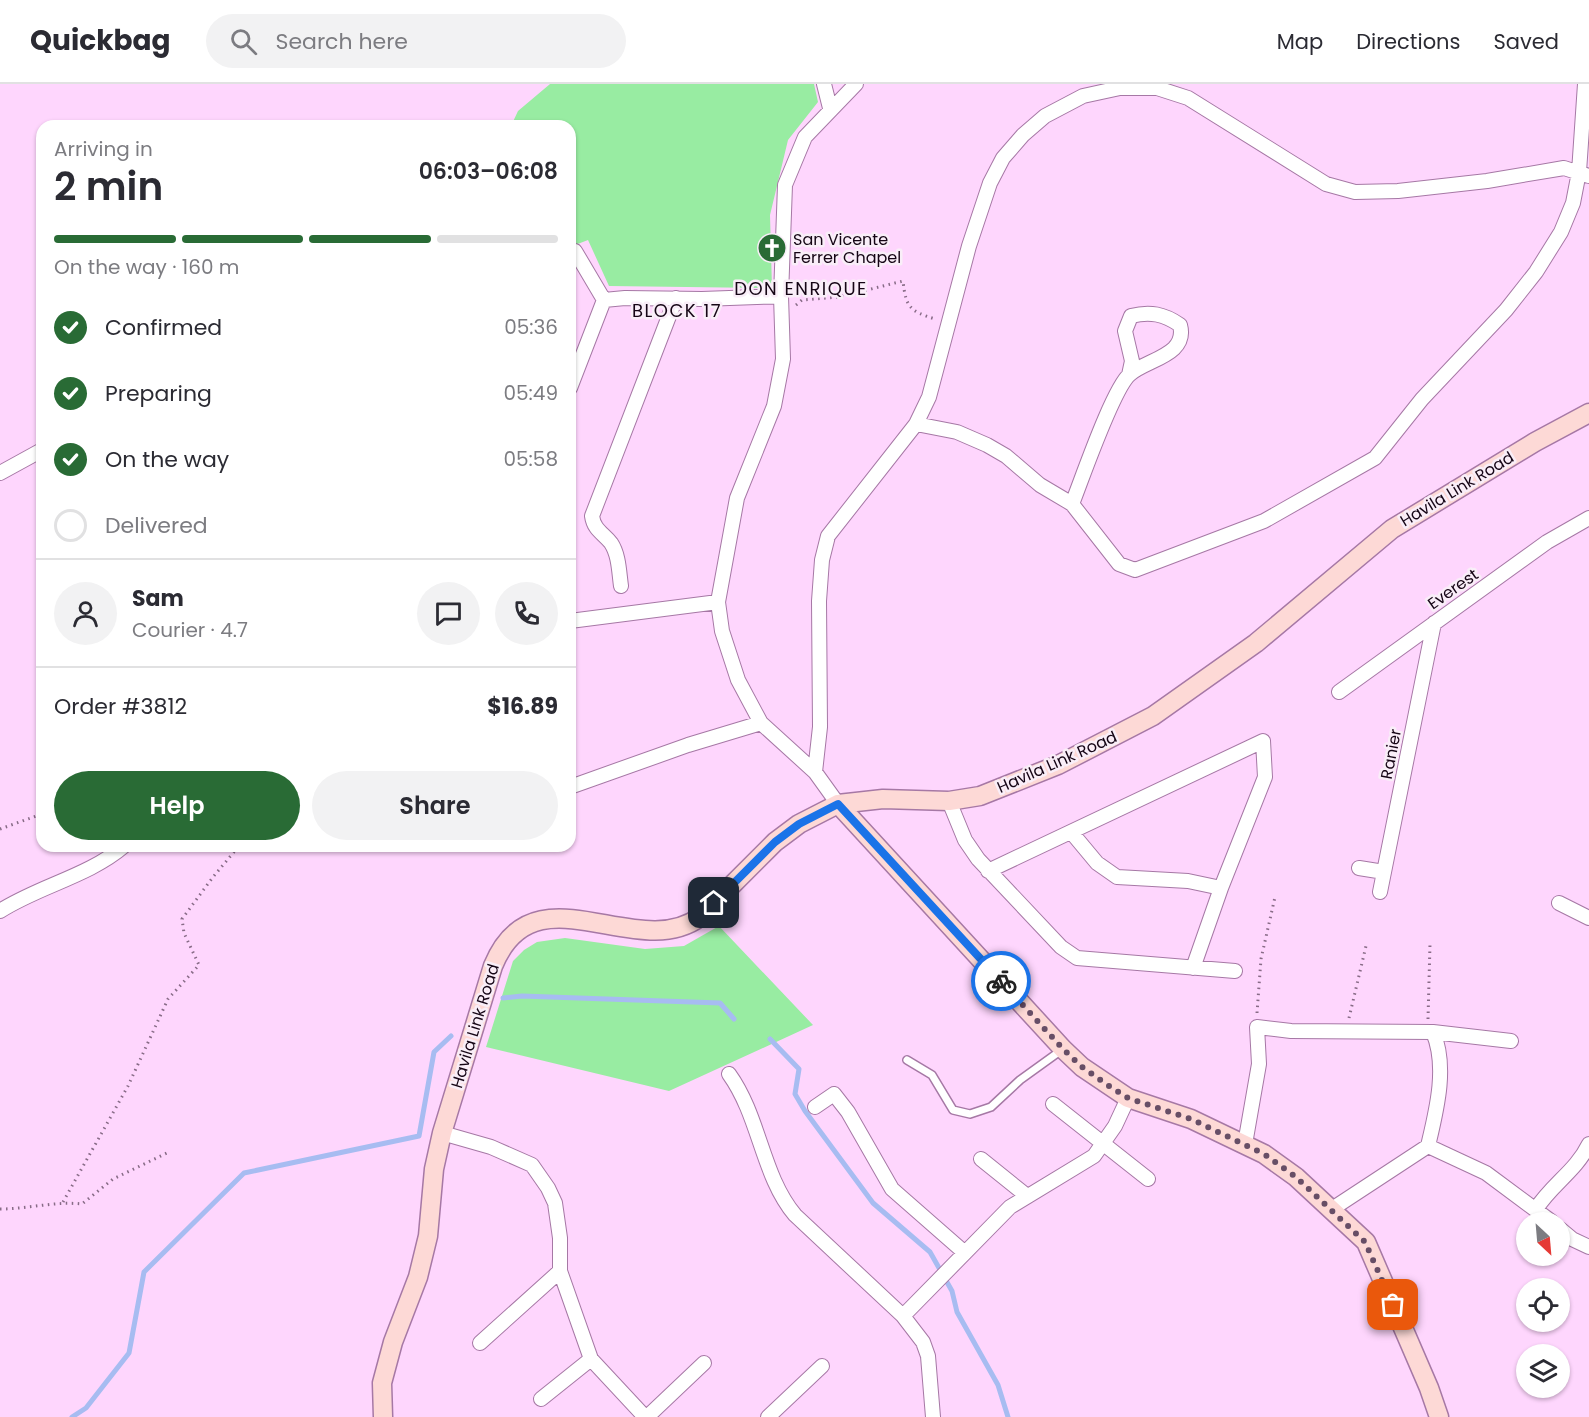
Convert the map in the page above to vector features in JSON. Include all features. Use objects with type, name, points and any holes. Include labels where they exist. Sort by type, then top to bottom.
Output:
[{"type":"street","points":[[824,84],[830,108]]},
{"type":"street","points":[[856,84],[830,108],[805,137],[784,185],[781,296],[783,359],[774,406],[738,498],[718,602],[722,631],[738,680],[761,723],[815,772],[838,804],[1082,1067],[1128,1098],[1191,1119],[1264,1154],[1288,1171],[1332,1209],[1365,1242],[1429,1388],[1439,1417]]},
{"type":"street","points":[[916,424],[957,432],[987,444],[1006,456],[1041,485],[1072,504],[1119,564],[1135,570],[1264,521],[1375,458],[1422,399],[1506,310],[1536,272],[1561,232],[1584,174],[1585,84]]},
{"type":"street","points":[[815,772],[820,728],[819,601],[822,560],[828,536],[916,424],[929,397],[976,225],[990,183],[1003,158],[1023,135],[1045,116],[1083,96],[1120,88],[1157,88],[1188,98],[1326,184],[1355,192],[1398,191],[1487,181],[1564,168],[1584,174]]},
{"type":"street","points":[[576,253],[604,300]]},
{"type":"street","points":[[604,300],[781,296]]},
{"type":"street","points":[[621,586],[616,554],[611,544],[593,526],[592,516],[676,298]]},
{"type":"street","points":[[576,372],[604,300]]},
{"type":"street","points":[[1072,504],[1114,400],[1129,375],[1132,361],[1125,331],[1131,316],[1146,312],[1162,315],[1180,325],[1183,335],[1178,346],[1129,375]]},
{"type":"street","name":"Havila Link Road","points":[[383,1417],[382,1383],[393,1342],[418,1277],[428,1236],[434,1169],[442,1133],[493,966],[500,949],[522,928],[540,919],[557,917],[658,930],[688,925],[775,842],[799,824],[838,804],[883,799],[949,801],[980,796],[1013,784],[1110,740],[1153,716],[1256,643],[1392,529],[1535,442],[1589,413]]},
{"type":"street","points":[[0,473],[36,453]]},
{"type":"street","name":"Everest","points":[[1339,692],[1547,542],[1589,518]]},
{"type":"street","points":[[576,620],[718,602]]},
{"type":"street","name":"Ranier","points":[[1380,892],[1434,623]]},
{"type":"street","points":[[576,785],[688,745],[761,723]]},
{"type":"street","points":[[988,871],[1263,741],[1265,777],[1221,888],[1193,968]]},
{"type":"street","points":[[949,801],[965,840],[988,871],[1060,947],[1077,958],[1235,971]]},
{"type":"street","points":[[1072,833],[1097,863],[1117,877],[1188,881],[1221,888]]},
{"type":"street","points":[[0,911],[19,899],[111,857],[117,852]]},
{"type":"street","points":[[1359,868],[1384,872]]},
{"type":"street","points":[[1559,903],[1589,918]]},
{"type":"street","points":[[1245,1144],[1259,1064],[1257,1027],[1291,1031],[1431,1032],[1511,1041]]},
{"type":"street","points":[[1332,1209],[1428,1146],[1437,1109],[1439,1078],[1437,1041],[1431,1032]]},
{"type":"street","points":[[729,1074],[749,1108],[782,1200],[795,1215],[903,1316],[923,1342],[928,1356],[933,1417]]},
{"type":"street","points":[[815,1107],[834,1094],[848,1112],[892,1189],[965,1253]]},
{"type":"street","points":[[903,1316],[1010,1207],[1094,1156],[1104,1144],[1128,1098]]},
{"type":"street","points":[[1053,1104],[1148,1179]]},
{"type":"street","points":[[442,1133],[491,1147],[532,1165],[555,1203],[560,1238],[560,1271],[591,1359],[646,1417],[704,1363]]},
{"type":"street","points":[[1536,1209],[1546,1192],[1583,1157],[1589,1144]]},
{"type":"street","points":[[1428,1146],[1486,1173],[1540,1212]]},
{"type":"street","points":[[981,1159],[1027,1196]]},
{"type":"street","points":[[1570,1237],[1589,1247]]},
{"type":"street","points":[[480,1343],[560,1271]]},
{"type":"street","points":[[541,1399],[591,1359]]},
{"type":"street","points":[[768,1417],[822,1366]]},
{"type":"lane","points":[[907,1060],[932,1075],[954,1110],[970,1114],[991,1107],[1020,1080],[1063,1049]]},
{"type":"path","points":[[782,314],[802,300],[839,297],[903,281],[906,301],[914,313],[948,324]]},
{"type":"path","points":[[0,829],[36,816]]},
{"type":"path","points":[[63,1202],[128,1086],[168,999],[198,965],[184,933],[182,920],[213,876],[234,852]]},
{"type":"path","points":[[1257,1027],[1261,959],[1275,897]]},
{"type":"path","points":[[1430,944],[1431,1032]]},
{"type":"path","points":[[1345,1032],[1366,946]]},
{"type":"path","points":[[0,1209],[49,1206],[63,1202],[82,1204],[112,1179],[170,1152]]},
{"type":"green space","points":[[550,84],[814,84],[818,102],[788,140],[770,215],[772,288],[609,286],[588,240],[576,245],[576,120],[514,120],[518,111]]},
{"type":"green space","points":[[719,926],[813,1025],[669,1091],[486,1047],[513,961],[537,942],[565,938],[645,949],[684,946]]},
{"type":"waterway","points":[[503,998],[522,996],[720,1003],[734,1019]]},
{"type":"waterway","points":[[72,1417],[86,1408],[129,1353],[144,1272],[244,1173],[419,1136],[434,1052],[451,1036]]},
{"type":"waterway","points":[[770,1039],[799,1069],[795,1094],[805,1111],[873,1203],[930,1252],[952,1291],[957,1312],[998,1385],[1008,1417]]},
{"type":"way so far","points":[[1001,981],[1063,1049],[1082,1067],[1109,1086],[1128,1098],[1191,1119],[1264,1154],[1296,1177],[1365,1242],[1393,1305]]},
{"type":"place","name":"San Vicente Ferrer Chapel","points":[[772,248]]},
{"type":"district","name":"DON ENRIQUE","points":[[801,288]]},
{"type":"district","name":"BLOCK 17","points":[[677,310]]},
{"type":"route","points":[[714,903],[775,842],[799,824],[838,804],[1001,981]]}]
